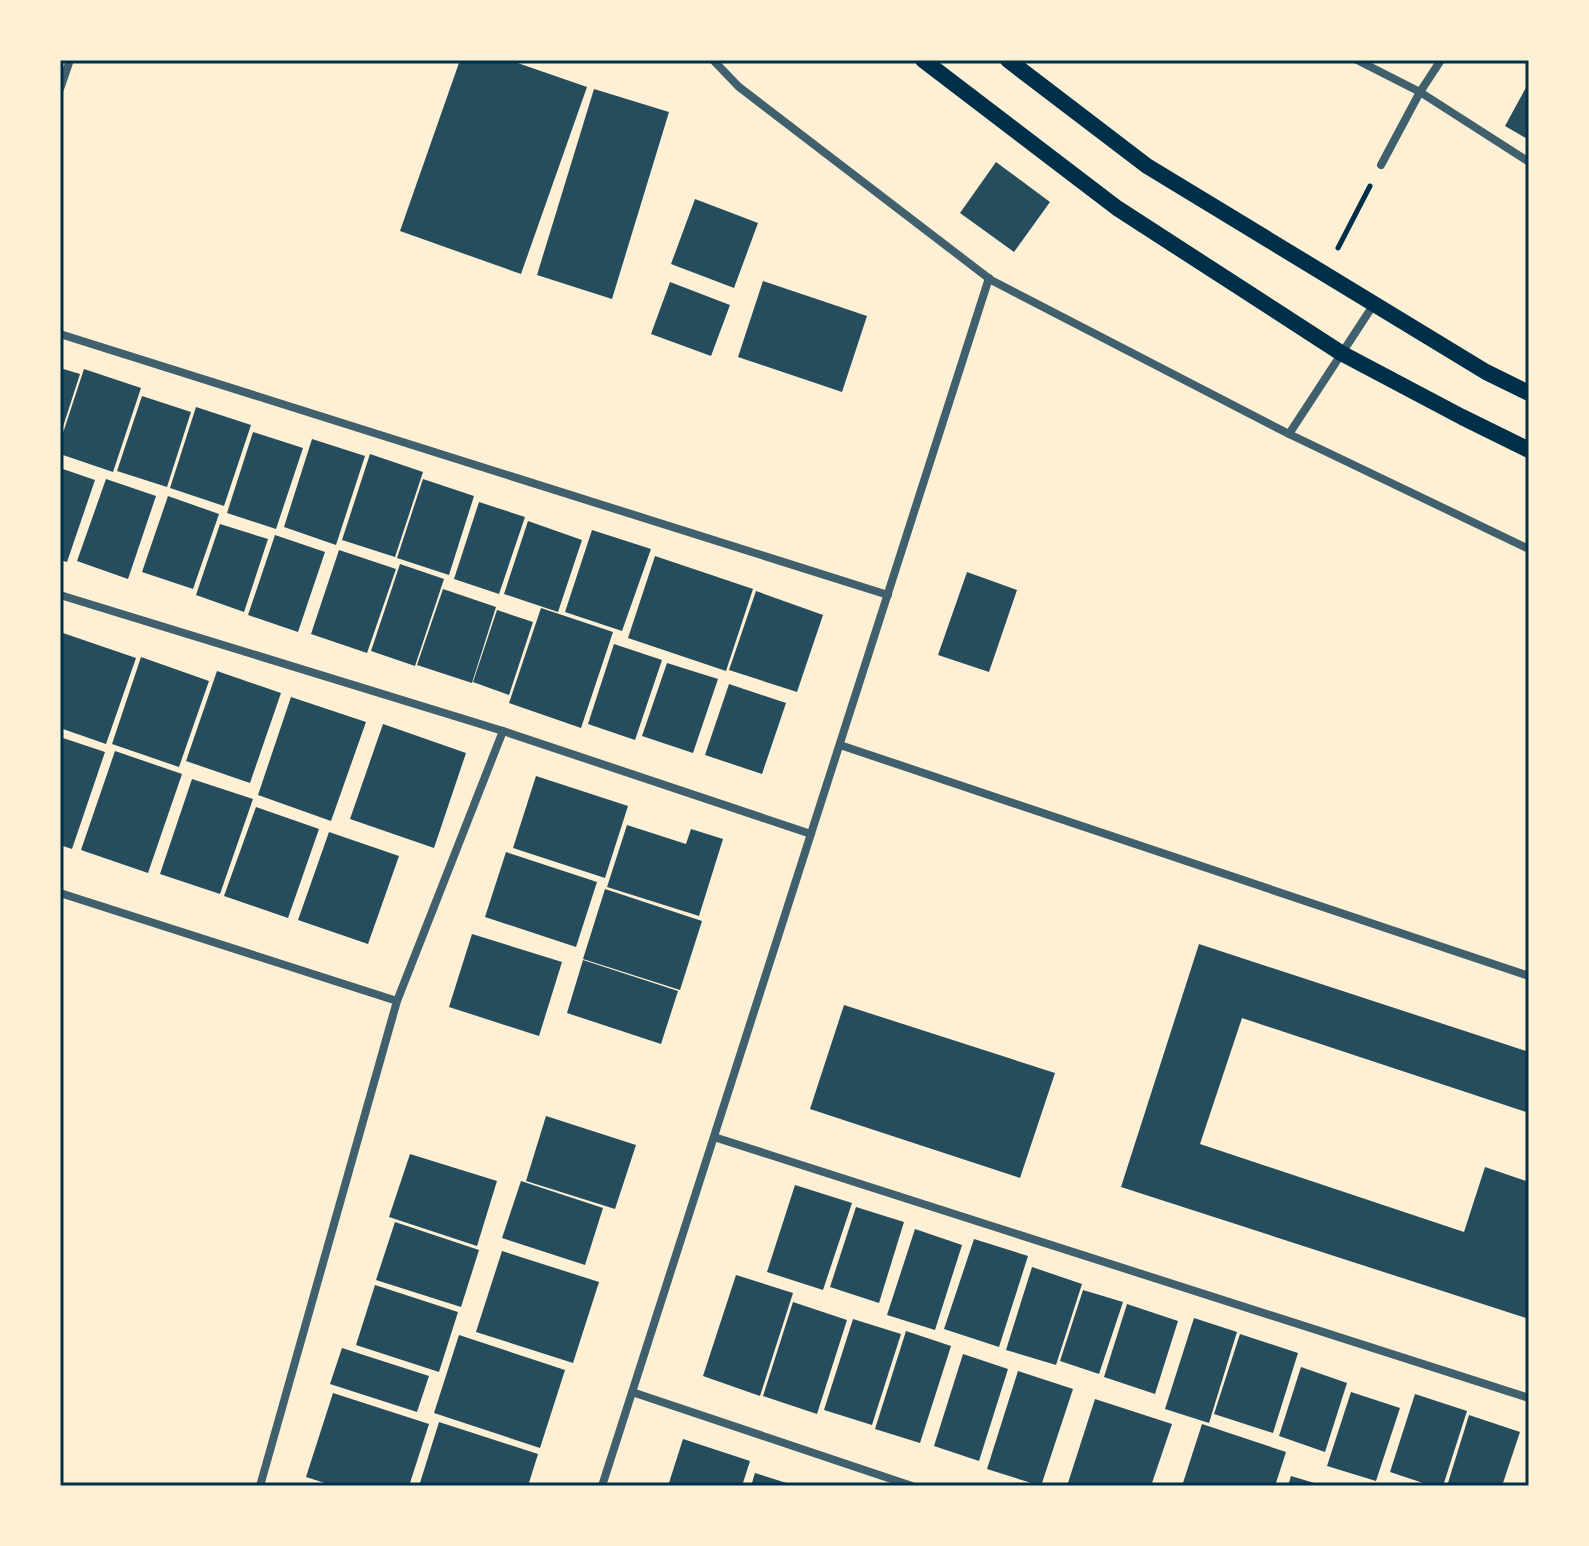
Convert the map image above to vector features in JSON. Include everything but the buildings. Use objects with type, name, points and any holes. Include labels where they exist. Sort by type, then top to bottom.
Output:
[{"type":"main road","points":[[923,60],[1117,208],[1341,353],[1529,450]]},
{"type":"main road","points":[[1008,60],[1147,166],[1486,372],[1529,393]]},
{"type":"street","points":[[60,89],[70,60]]},
{"type":"street","points":[[713,60],[739,87],[989,278],[1289,434],[1529,549]]},
{"type":"street","points":[[1357,60],[1420,92],[1529,162]]},
{"type":"street","points":[[1381,165],[1441,60]]},
{"type":"street","points":[[602,1486],[989,278]]},
{"type":"street","points":[[1289,434],[1374,304]]},
{"type":"street","points":[[60,334],[888,595]]},
{"type":"street","points":[[60,595],[503,731],[811,834]]},
{"type":"street","points":[[260,1486],[397,1001],[503,731]]},
{"type":"street","points":[[840,745],[1529,976]]},
{"type":"street","points":[[60,893],[397,1001]]},
{"type":"street","points":[[714,1137],[1529,1398]]},
{"type":"street","points":[[632,1392],[912,1486]]},
{"type":"path","points":[[1324,274],[1381,165]]}]
